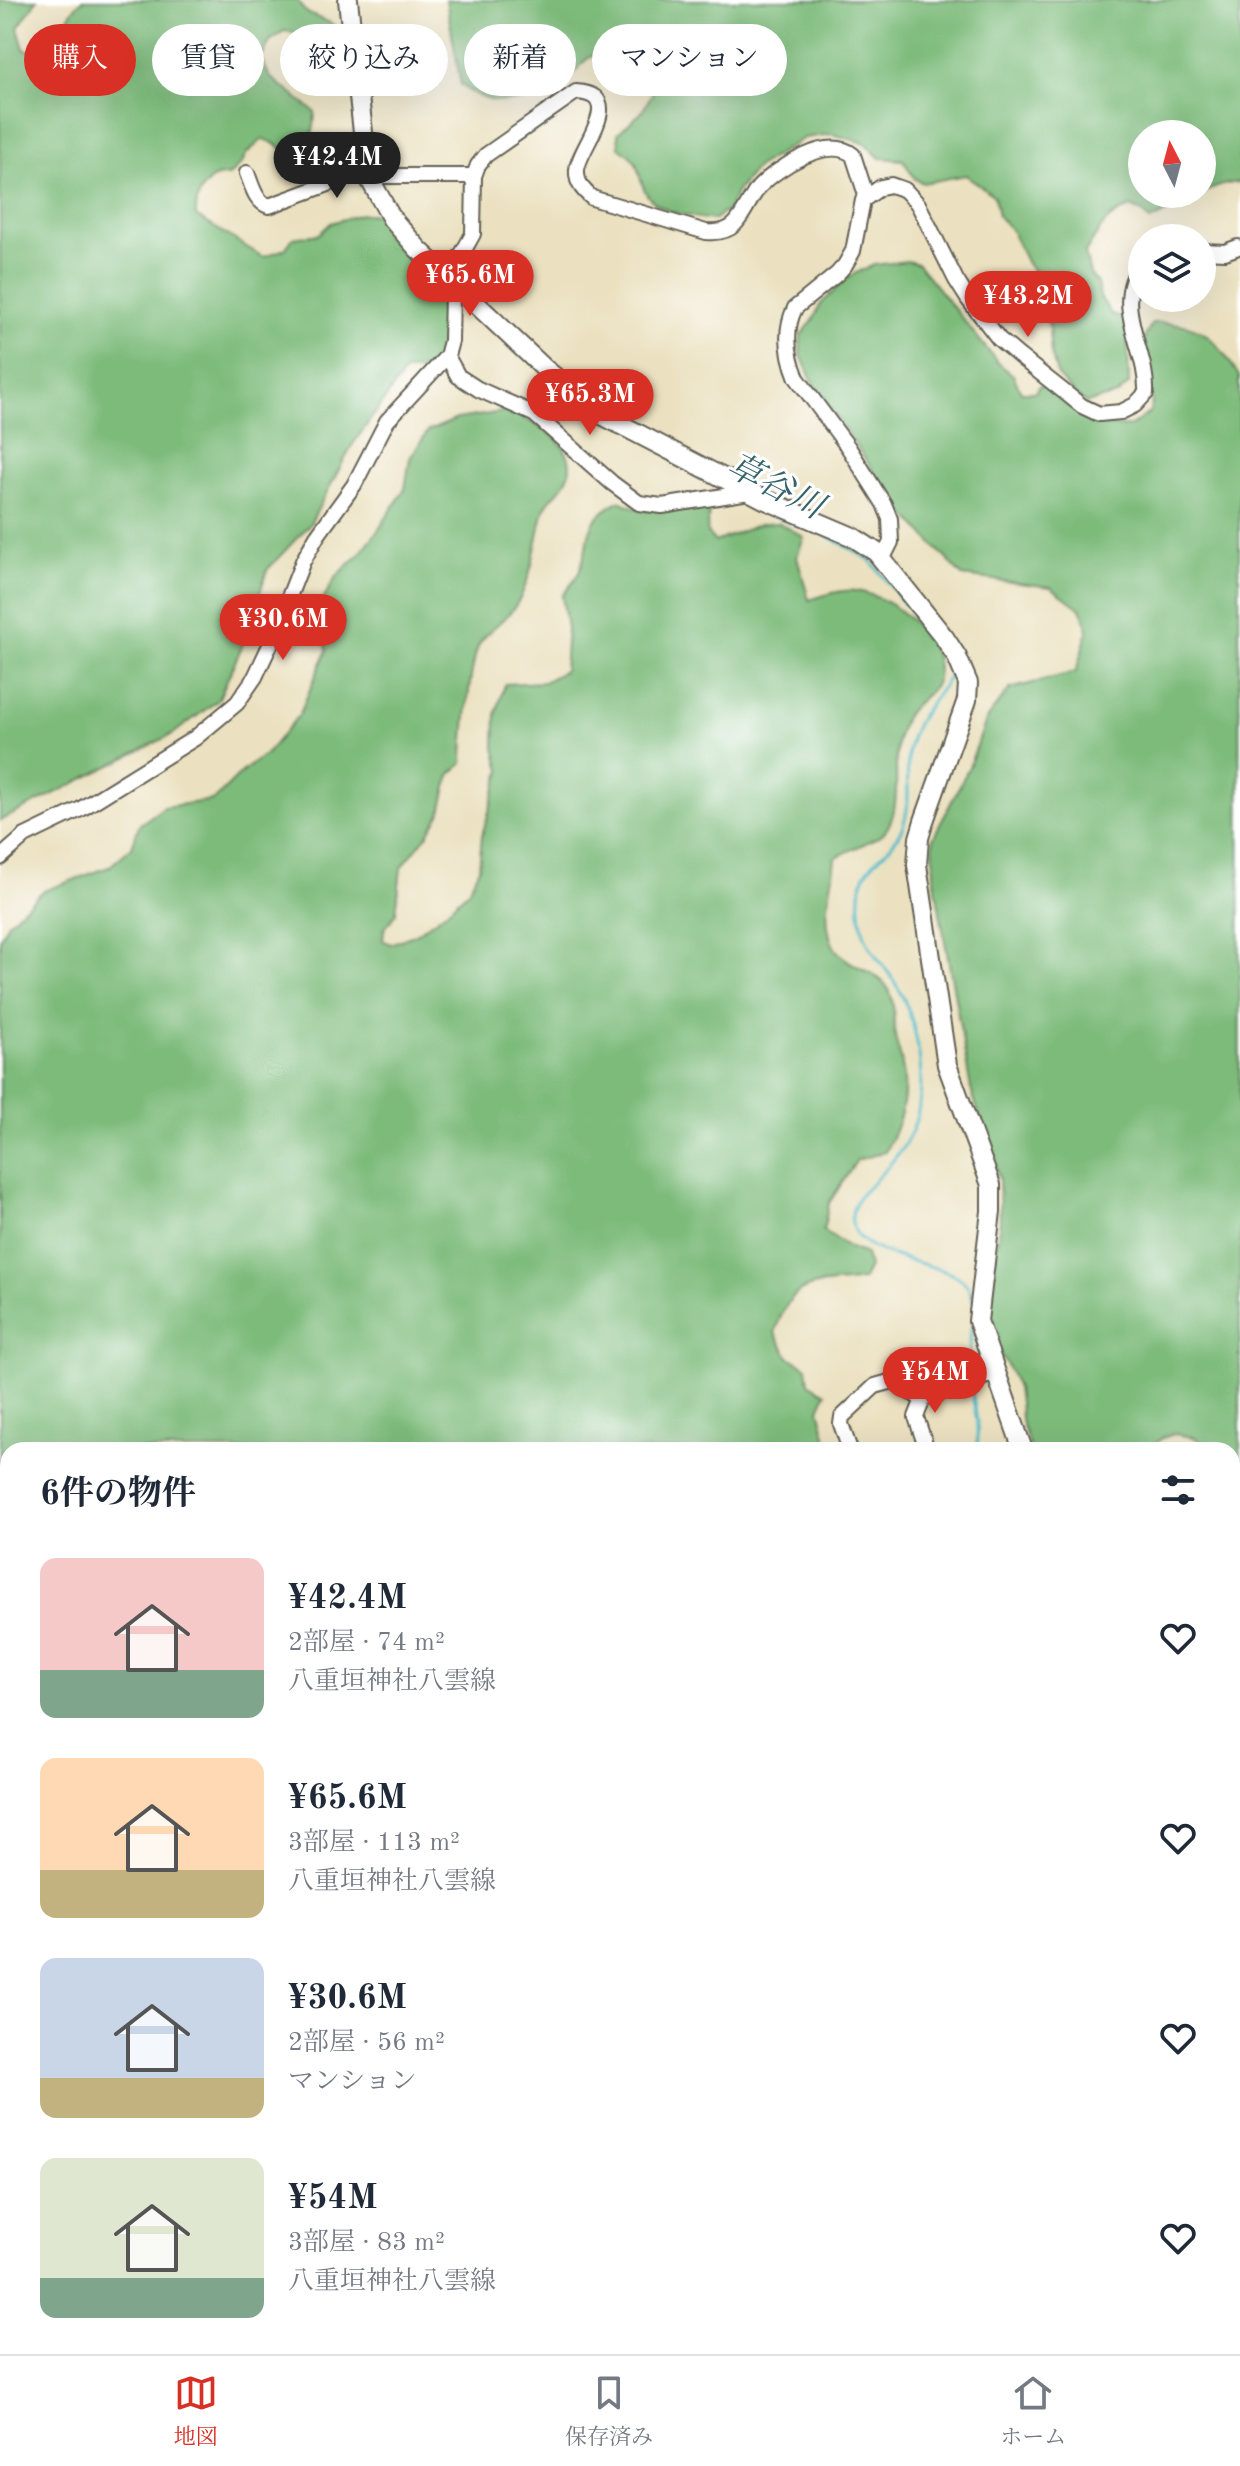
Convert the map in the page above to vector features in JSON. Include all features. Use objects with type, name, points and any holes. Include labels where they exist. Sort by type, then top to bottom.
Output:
[{"type":"main road","points":[[348,0],[368,176],[392,219],[418,249],[572,393],[602,415],[739,492],[853,537],[883,558],[957,657],[968,683],[963,717],[919,838],[917,865],[947,1065],[991,1185],[991,1211],[978,1321],[1020,1442]]},
{"type":"street","points":[[0,858],[25,836],[81,809],[195,738],[237,703],[255,677],[303,561],[317,536],[354,485],[387,421],[447,356],[451,341],[452,294],[448,279],[473,234],[474,176],[486,155],[576,92],[591,97],[600,110],[597,125],[578,160],[582,189],[592,198],[706,232],[721,232],[734,224],[758,189],[780,169],[820,150],[837,147],[853,155],[866,195],[859,213],[853,251],[837,274],[795,308],[788,342],[797,378],[848,447],[889,513],[891,542],[883,558]]},
{"type":"street","points":[[247,173],[257,197],[269,206],[336,179],[474,176]]},
{"type":"street","points":[[866,195],[885,185],[911,195],[923,212],[956,280],[999,339],[1068,396],[1099,414],[1121,412],[1135,405],[1146,393],[1130,312]]},
{"type":"street","points":[[1216,252],[1238,247]]},
{"type":"street","points":[[447,356],[458,376],[478,389],[534,414],[639,503],[673,505],[739,492]]},
{"type":"street","points":[[924,1442],[916,1417],[923,1399],[995,1373]]},
{"type":"street","points":[[847,1442],[841,1424],[842,1417],[875,1386],[904,1378],[910,1392],[923,1399]]},
{"type":"green space","points":[[0,0],[37,0],[18,28],[24,49],[24,96],[136,96],[136,24],[66,24],[82,0],[298,0],[308,13],[331,24],[280,24],[280,34],[270,41],[264,53],[264,24],[152,24],[152,96],[264,96],[264,65],[270,77],[280,85],[280,96],[294,96],[315,112],[309,142],[297,157],[263,139],[229,176],[214,179],[203,188],[197,201],[196,216],[263,257],[285,249],[293,238],[319,234],[331,223],[361,214],[378,214],[423,259],[428,272],[436,279],[443,295],[444,348],[428,370],[405,371],[351,447],[310,524],[267,570],[247,635],[218,700],[173,734],[0,821]]},
{"type":"green space","points":[[446,0],[1240,0],[1240,182],[1216,188],[1216,120],[1128,120],[1129,208],[1104,225],[1085,253],[1100,297],[1112,315],[1127,320],[1129,384],[1117,395],[1086,403],[1058,377],[1051,354],[1045,282],[1027,264],[1011,230],[998,216],[994,196],[966,175],[923,183],[915,179],[903,160],[880,158],[865,143],[832,134],[804,138],[756,168],[737,191],[728,210],[713,220],[664,209],[649,197],[635,161],[619,147],[618,133],[642,112],[651,96],[787,96],[787,24],[592,24],[592,55],[576,71],[576,24],[464,24],[464,87],[461,85]]},
{"type":"green space","points":[[480,96],[536,96],[502,102]]},
{"type":"green space","points":[[1133,208],[1175,208],[1150,221]]},
{"type":"green space","points":[[907,261],[918,264],[998,363],[1013,375],[1021,392],[1035,392],[1039,386],[1045,385],[1091,421],[1131,426],[1150,412],[1152,403],[1143,341],[1152,323],[1183,325],[1204,334],[1222,351],[1239,376],[1240,1442],[1201,1442],[1194,1437],[1174,1434],[1157,1442],[1028,1442],[1022,1425],[1017,1388],[1005,1361],[996,1350],[987,1321],[1000,1221],[999,1178],[971,1089],[934,878],[933,838],[968,769],[987,718],[1010,689],[1076,672],[1088,630],[1082,610],[1051,587],[962,576],[897,505],[814,385],[800,353],[801,335],[813,321],[820,305],[849,276],[874,265]]},
{"type":"green space","points":[[508,411],[543,428],[554,437],[568,456],[570,468],[566,481],[544,510],[532,565],[520,598],[484,637],[476,652],[463,763],[450,775],[441,812],[401,868],[396,913],[384,930],[383,940],[390,944],[414,935],[468,891],[479,868],[482,835],[501,771],[495,748],[496,714],[505,684],[544,682],[564,671],[567,628],[562,596],[579,573],[594,523],[607,508],[619,501],[644,511],[685,510],[705,504],[709,511],[707,533],[715,542],[760,524],[779,523],[804,537],[797,557],[809,600],[851,591],[871,595],[885,601],[913,622],[933,648],[937,662],[935,683],[907,714],[899,734],[896,799],[890,823],[881,835],[835,858],[829,900],[829,932],[836,950],[878,978],[891,994],[904,1077],[904,1099],[885,1152],[857,1160],[829,1203],[823,1231],[866,1254],[869,1267],[863,1280],[818,1285],[797,1293],[789,1301],[775,1333],[789,1357],[807,1367],[809,1383],[826,1393],[819,1409],[828,1442],[0,1442],[0,938],[8,922],[43,891],[109,867],[132,847],[139,825],[164,807],[214,800],[243,771],[267,753],[299,715],[327,650],[318,608],[336,577],[358,556],[405,489],[410,458],[428,431],[457,419]]},
{"type":"waterway","name":"草谷川","points":[[544,380],[575,409],[594,419]]},
{"type":"waterway","points":[[742,498],[761,511],[830,537],[870,560],[935,642],[950,676],[913,733],[908,754],[906,817],[902,828],[862,881],[860,911],[865,935],[897,986],[910,1017],[919,1053],[921,1089],[915,1123],[906,1143],[860,1195],[852,1217],[855,1233],[868,1244],[951,1274],[967,1285],[973,1300]]},
{"type":"waterway","points":[[968,1376],[971,1328]]},
{"type":"waterway","points":[[971,1387],[978,1442]]}]
